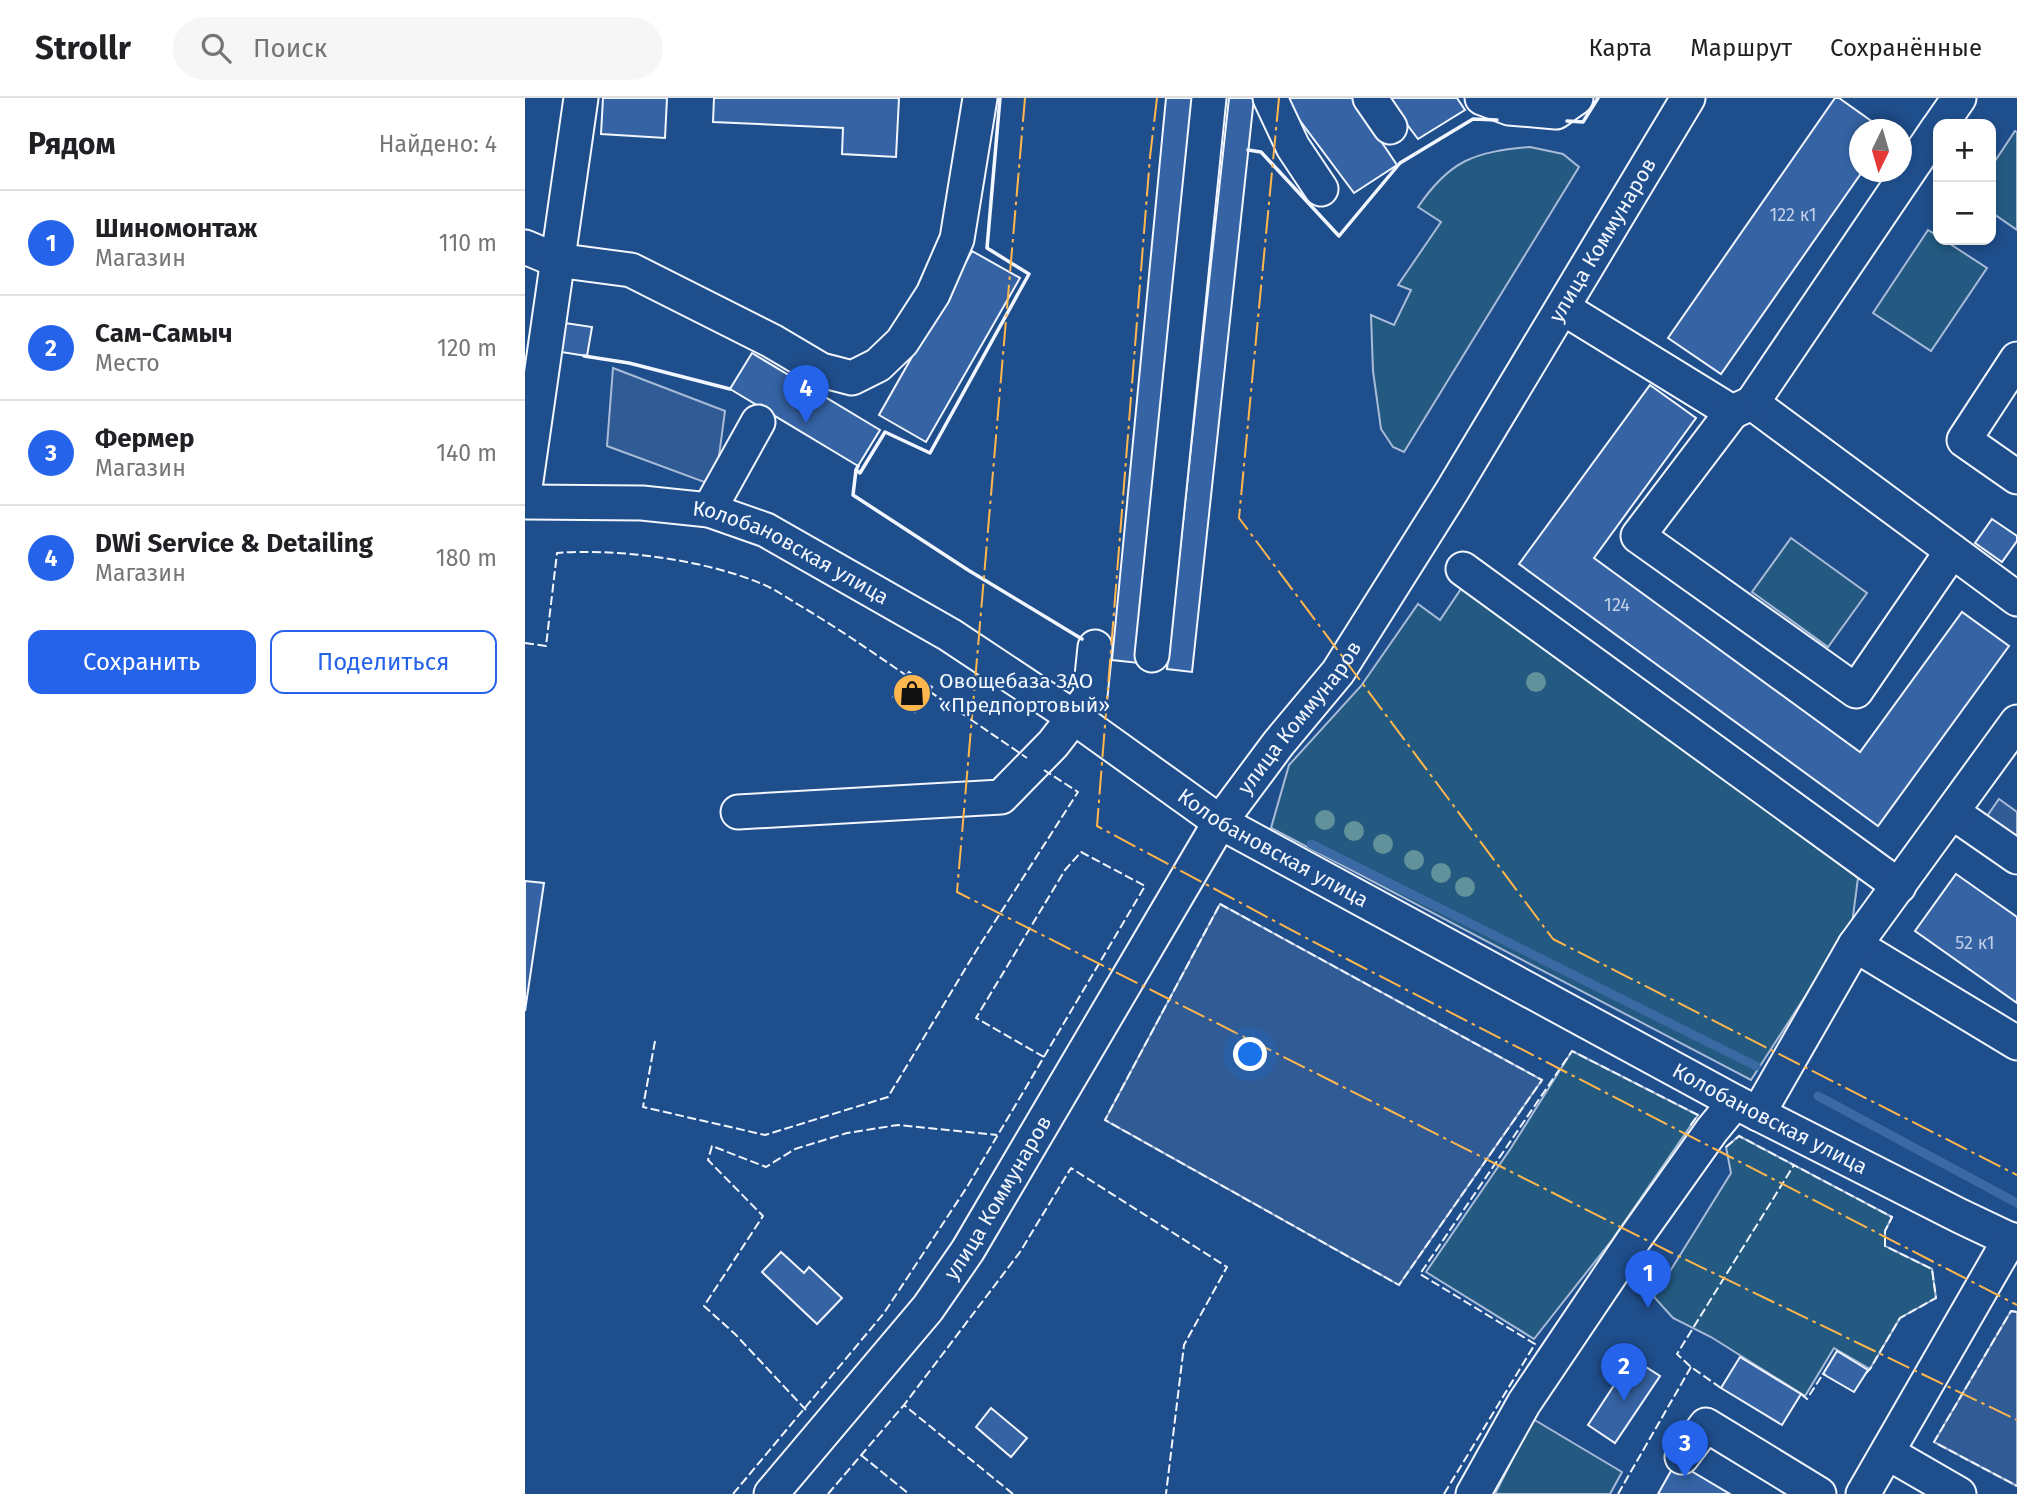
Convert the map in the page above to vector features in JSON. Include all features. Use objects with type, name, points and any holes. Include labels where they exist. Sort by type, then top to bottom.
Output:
[{"type":"street","points":[[525,488],[532,386],[557,260],[581,98]]},
{"type":"street","points":[[525,247],[557,260],[631,270],[772,341],[821,370],[852,378],[878,365],[902,342],[938,283],[957,239],[980,98]]},
{"type":"street","points":[[1152,655],[1209,98]]},
{"type":"street","points":[[1270,98],[1293,147],[1321,189]]},
{"type":"street","points":[[1370,98],[1390,127]]},
{"type":"street","points":[[1482,98],[1509,108],[1556,111],[1576,98]]},
{"type":"street","name":"улица Коммунаров","points":[[778,1492],[921,1318],[968,1250],[1220,822],[1278,744],[1338,672],[1563,308],[1688,98]]},
{"type":"street","points":[[1945,119],[1959,98]]},
{"type":"street","points":[[1933,136],[1742,408],[1638,536],[1856,691],[1952,551]]},
{"type":"street","points":[[1563,308],[1742,408],[1952,551],[2017,599]]},
{"type":"street","points":[[2017,359],[1964,440],[2017,477]]},
{"type":"street","points":[[709,510],[758,422]]},
{"type":"street","name":"Колобановская улица","points":[[525,502],[642,503],[709,510],[766,530],[950,635],[1075,718],[1186,795],[1220,822],[1747,1108],[2013,1241]]},
{"type":"street","points":[[1463,569],[1899,886]]},
{"type":"street","points":[[738,812],[1001,797],[1035,764],[1075,718],[1090,696],[1095,647]]},
{"type":"street","points":[[1473,1494],[1540,1380],[1633,1241],[1712,1130],[1747,1108],[1855,945],[2017,722]]},
{"type":"street","points":[[1952,812],[2017,857]]},
{"type":"street","points":[[1855,945],[2017,1043]]},
{"type":"street","points":[[1863,1494],[2013,1241]]},
{"type":"street","points":[[1682,1457],[1706,1425],[1819,1494]]},
{"type":"street","points":[[1888,1453],[1940,1490]]},
{"type":"shaded area","points":[[2015,131],[2017,132],[2017,230],[1996,215],[1996,160]]},
{"type":"shaded area","points":[[1530,147],[1563,154],[1579,167],[1404,452],[1393,447],[1381,429],[1373,371],[1371,315],[1394,325],[1411,290],[1398,285],[1441,222],[1418,207],[1441,179],[1465,161],[1478,156]]},
{"type":"shaded area","points":[[1928,230],[1933,233],[1933,245],[1952,245],[1987,268],[1931,351],[1873,313]]},
{"type":"shaded area","points":[[613,368],[725,411],[715,486],[607,446]]},
{"type":"shaded area","points":[[1791,538],[1867,593],[1828,647],[1752,592]]},
{"type":"shaded area","points":[[1465,583],[1858,878],[1852,924],[1751,1080],[1271,828],[1289,765],[1361,686],[1418,604],[1440,620]]},
{"type":"shaded area","points":[[1999,799],[2017,812],[2017,841],[1985,819]]},
{"type":"shaded area","points":[[1220,904],[1542,1080],[1399,1285],[1105,1120]]},
{"type":"shaded area","points":[[1572,1051],[1698,1115],[1612,1240],[1534,1339],[1426,1272],[1511,1148]]},
{"type":"shaded area","points":[[1739,1136],[1892,1217],[1885,1231],[1885,1246],[1932,1269],[1936,1298],[1900,1318],[1870,1369],[1834,1348],[1805,1396],[1711,1337],[1673,1318],[1654,1297],[1731,1173],[1726,1147]]},
{"type":"shaded area","points":[[2011,1311],[2017,1312],[2017,1486],[1934,1442]]},
{"type":"shaded area","points":[[1533,1419],[1622,1472],[1610,1494],[1495,1494]]},
{"type":"building","points":[[603,98],[667,98],[665,138],[601,134]]},
{"type":"building","points":[[714,98],[899,98],[896,157],[842,154],[843,128],[713,122]]},
{"type":"building","points":[[1166,98],[1193,98],[1139,663],[1112,660]]},
{"type":"building","points":[[1229,98],[1254,98],[1192,672],[1167,669]]},
{"type":"building","points":[[1283,98],[1352,98],[1397,165],[1354,193]]},
{"type":"building","points":[[1387,98],[1457,98],[1465,110],[1418,139]]},
{"type":"building","points":[[1835,98],[1839,98],[1869,119],[1849,119],[1849,182],[1855,182],[1721,374],[1668,338]]},
{"type":"building","points":[[972,251],[1020,278],[926,442],[879,415]]},
{"type":"building","points":[[565,323],[592,327],[587,356],[561,352]]},
{"type":"building","points":[[752,353],[880,430],[858,466],[730,389]]},
{"type":"building","points":[[1650,385],[1696,418],[1594,558],[1860,752],[1962,612],[2009,646],[1878,826],[1519,564]]},
{"type":"building","points":[[1992,519],[2017,536],[2017,541],[2002,562],[1975,543]]},
{"type":"building","points":[[909,672],[932,687],[915,712],[893,697]]},
{"type":"building","points":[[1956,874],[2017,917],[2017,1003],[1915,931]]},
{"type":"building","points":[[525,881],[544,883],[525,1011]]},
{"type":"building","points":[[781,1252],[804,1273],[809,1267],[842,1298],[817,1324],[762,1272]]},
{"type":"building","points":[[1837,1351],[1868,1370],[1854,1392],[1823,1374]]},
{"type":"building","points":[[1740,1357],[1801,1394],[1782,1425],[1721,1388]]},
{"type":"building","points":[[1632,1358],[1660,1376],[1615,1443],[1588,1425]]},
{"type":"building","points":[[991,1408],[1027,1438],[1011,1457],[976,1427]]},
{"type":"building","points":[[1676,1462],[1730,1494],[1658,1494]]},
{"type":"waterway","points":[[1311,844],[1756,1066]]},
{"type":"waterway","points":[[1818,1096],[2017,1203]]},
{"type":"fence","points":[[525,643],[546,646],[557,553],[633,554],[715,568],[767,586],[907,676]]},
{"type":"fence","points":[[929,691],[1027,758]]},
{"type":"fence","points":[[655,1041],[643,1107],[765,1135],[888,1097],[976,951],[1078,792],[1044,770]]},
{"type":"fence","points":[[733,1494],[884,1313],[967,1187],[1145,886],[1081,852],[1065,870],[976,1018],[1044,1057]]},
{"type":"fence","points":[[1220,904],[1542,1080],[1399,1285],[1105,1120],[1220,904]]},
{"type":"fence","points":[[1444,1494],[1535,1344],[1420,1274],[1572,1051],[1698,1115],[1690,1126]]},
{"type":"fence","points":[[806,1410],[735,1334],[704,1306],[763,1216],[708,1160],[712,1146],[766,1167],[795,1149],[847,1133],[898,1125],[997,1135]]},
{"type":"fence","points":[[1726,1147],[1739,1136],[1892,1217],[1885,1231],[1885,1246],[1932,1269],[1936,1298],[1900,1318],[1866,1373]]},
{"type":"fence","points":[[1721,1388],[1677,1354],[1794,1165]]},
{"type":"fence","points":[[1013,1494],[904,1405],[1020,1252],[1071,1168],[1227,1267],[1184,1345],[1166,1494]]},
{"type":"fence","points":[[2017,1312],[2011,1311],[1934,1442],[2017,1486]]},
{"type":"fence","points":[[1618,1494],[1691,1367]]},
{"type":"fence","points":[[1801,1394],[1807,1399],[1823,1374],[1826,1375]]},
{"type":"fence","points":[[828,1494],[904,1405]]},
{"type":"fence","points":[[861,1455],[909,1494]]},
{"type":"wall","points":[[858,466],[856,470],[860,473],[885,432],[930,453],[1029,274],[987,248],[1000,98]]},
{"type":"wall","points":[[1567,121],[1583,122],[1598,98]]},
{"type":"wall","points":[[1248,150],[1261,152],[1339,236],[1400,163],[1473,119],[1497,120]]},
{"type":"wall","points":[[584,356],[629,363],[730,389]]},
{"type":"wall","points":[[856,470],[853,495],[968,570],[1082,639]]},
{"type":"power","points":[[1025,98],[957,892],[1670,1252],[2017,1420]]},
{"type":"power","points":[[1157,98],[1150,157],[1097,826],[1312,941],[2017,1305]]},
{"type":"power","points":[[1279,98],[1239,518],[1553,939],[2017,1175]]},
{"type":"place","name":"DWi Service & Detailing","points":[[806,423]]},
{"type":"place","name":"Овощебаза ЗАО «Предпортовый»","points":[[912,693]]},
{"type":"place","name":"Шиномонтаж","points":[[1648,1308]]},
{"type":"place","name":"Сам-Самыч","points":[[1624,1401]]},
{"type":"place","name":"Фермер","points":[[1685,1478]]}]
